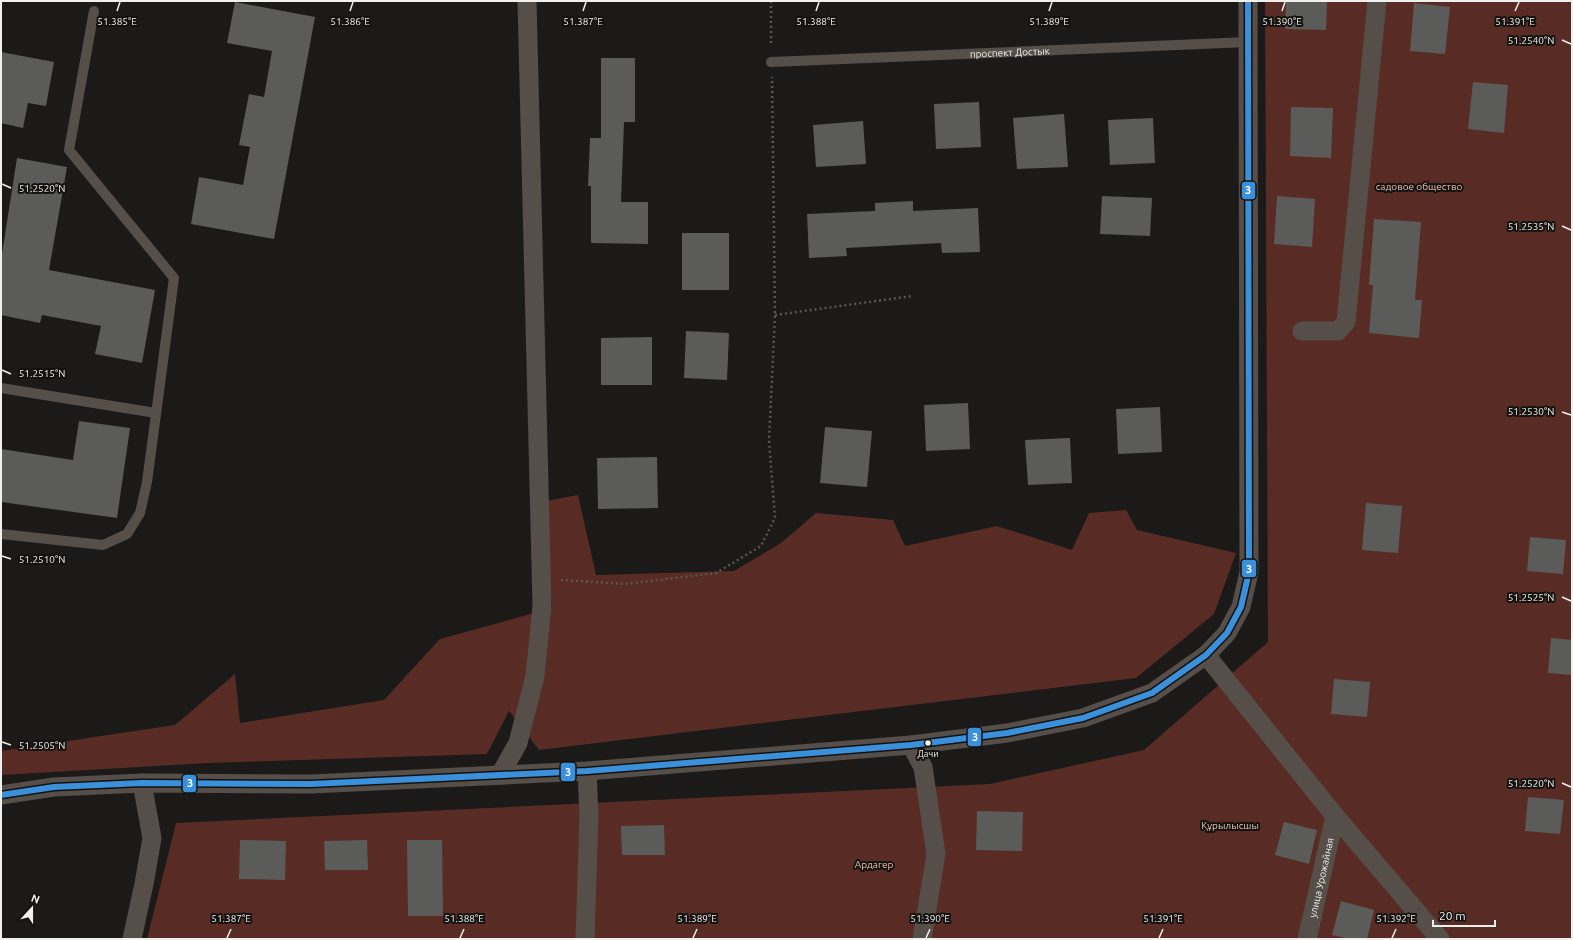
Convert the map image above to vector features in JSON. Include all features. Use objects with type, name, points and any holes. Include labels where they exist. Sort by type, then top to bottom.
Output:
[{"type":"street","points":[[500,775],[518,743],[535,676],[542,606],[527,1]]},
{"type":"street","points":[[1,794],[54,787],[142,783],[311,784],[587,772],[911,745],[1008,734],[1083,718],[1152,693],[1206,655],[1227,633],[1241,607],[1249,572],[1248,1]]},
{"type":"street","points":[[1302,331],[1338,332],[1346,322],[1377,1]]},
{"type":"street","points":[[1206,655],[1335,816],[1440,939]]},
{"type":"street","points":[[911,745],[923,767],[936,854],[922,939]]},
{"type":"street","points":[[585,939],[589,816],[587,772]]},
{"type":"street","points":[[132,939],[152,838],[142,783]]},
{"type":"street","name":"улица Урожайная","points":[[1307,939],[1335,816]]},
{"type":"lane","points":[[1,534],[103,545],[127,534],[140,513],[147,482],[174,278],[69,150],[94,11]]},
{"type":"lane","name":"проспект Достык","points":[[771,62],[1248,42]]},
{"type":"lane","points":[[1,388],[156,413]]},
{"type":"path","points":[[541,579],[625,584],[716,573],[761,546],[775,518],[769,440],[775,315],[770,1]]},
{"type":"path","points":[[775,315],[912,296]]},
{"type":"green space","points":[[1265,1],[1572,1],[1572,939],[147,939],[176,823],[990,784],[1144,750],[1268,642]]},
{"type":"green space","points":[[578,495],[596,575],[734,571],[781,543],[816,513],[893,520],[905,546],[997,526],[1072,550],[1089,513],[1126,510],[1137,530],[1236,553],[1214,614],[1136,678],[539,750],[509,711],[487,754],[208,763],[1,775],[1,751],[175,725],[235,674],[240,723],[384,700],[440,639],[552,608],[546,501]]},
{"type":"building","points":[[1286,1],[1327,1],[1326,30],[1285,29]]},
{"type":"building","points":[[235,2],[315,17],[274,239],[191,224],[199,177],[243,185],[250,147],[239,145],[249,94],[264,97],[272,51],[227,43]]},
{"type":"building","points":[[1414,3],[1450,7],[1445,54],[1410,51]]},
{"type":"building","points":[[1,52],[54,62],[46,106],[28,103],[23,128],[1,123]]},
{"type":"building","points":[[601,58],[635,58],[635,122],[624,122],[621,202],[648,202],[648,244],[591,243],[591,186],[588,186],[590,138],[601,138]]},
{"type":"building","points":[[1473,82],[1508,85],[1504,133],[1468,129]]},
{"type":"building","points":[[979,102],[981,147],[936,149],[934,104]]},
{"type":"building","points":[[1291,107],[1333,108],[1331,158],[1290,156]]},
{"type":"building","points":[[1064,114],[1068,167],[1017,169],[1013,118]]},
{"type":"building","points":[[1153,118],[1155,163],[1110,165],[1108,120]]},
{"type":"building","points":[[863,121],[866,164],[816,167],[813,125]]},
{"type":"building","points":[[17,158],[67,167],[49,270],[155,290],[142,363],[95,354],[101,326],[42,315],[40,323],[1,315],[1,260]]},
{"type":"building","points":[[1102,196],[1152,198],[1150,236],[1100,234]]},
{"type":"building","points":[[1277,196],[1315,199],[1312,247],[1274,244]]},
{"type":"building","points":[[913,201],[913,211],[978,208],[980,252],[942,253],[941,243],[846,248],[847,256],[809,258],[807,214],[875,211],[875,203]]},
{"type":"building","points":[[1374,219],[1421,222],[1415,300],[1422,300],[1419,338],[1369,333],[1373,285],[1369,285]]},
{"type":"building","points":[[682,233],[729,233],[729,290],[682,290]]},
{"type":"building","points":[[686,331],[729,333],[727,380],[684,378]]},
{"type":"building","points":[[652,337],[652,385],[601,385],[601,338]]},
{"type":"building","points":[[968,403],[970,449],[926,451],[924,405]]},
{"type":"building","points":[[1160,407],[1162,452],[1118,454],[1116,409]]},
{"type":"building","points":[[79,421],[130,428],[117,518],[1,502],[1,449],[73,460]]},
{"type":"building","points":[[825,427],[872,431],[867,487],[820,483]]},
{"type":"building","points":[[1070,438],[1072,483],[1028,485],[1025,440]]},
{"type":"building","points":[[657,457],[658,508],[598,509],[597,458]]},
{"type":"building","points":[[1366,503],[1402,506],[1398,553],[1362,550]]},
{"type":"building","points":[[1530,537],[1566,540],[1563,574],[1527,571]]},
{"type":"building","points":[[1551,638],[1572,640],[1572,675],[1548,673]]},
{"type":"building","points":[[1334,679],[1370,682],[1367,717],[1331,714]]},
{"type":"building","points":[[1528,797],[1564,800],[1560,834],[1525,831]]},
{"type":"building","points":[[977,811],[1023,812],[1022,851],[976,850]]},
{"type":"building","points":[[1284,822],[1317,830],[1309,864],[1275,855]]},
{"type":"building","points":[[664,825],[665,855],[622,855],[621,826]]},
{"type":"building","points":[[240,840],[286,841],[285,880],[239,879]]},
{"type":"building","points":[[367,840],[368,870],[325,870],[324,841]]},
{"type":"building","points":[[407,840],[442,840],[443,916],[408,916]]},
{"type":"building","points":[[1341,901],[1374,910],[1367,939],[1350,939],[1332,935]]},
{"type":"transit line","name":"3","points":[[1,795],[54,787],[142,783],[311,784],[587,771],[911,745],[1007,733],[1083,718],[1152,693],[1206,655],[1227,633],[1241,607],[1249,572],[1248,1]]},
{"type":"place","name":"Дачи","points":[[928,743]]},
{"type":"park label","name":"садовое общество","points":[[1419,186]]},
{"type":"park label","name":"Құрылысшы","points":[[1230,825]]},
{"type":"park label","name":"Ардагер","points":[[874,864]]}]
